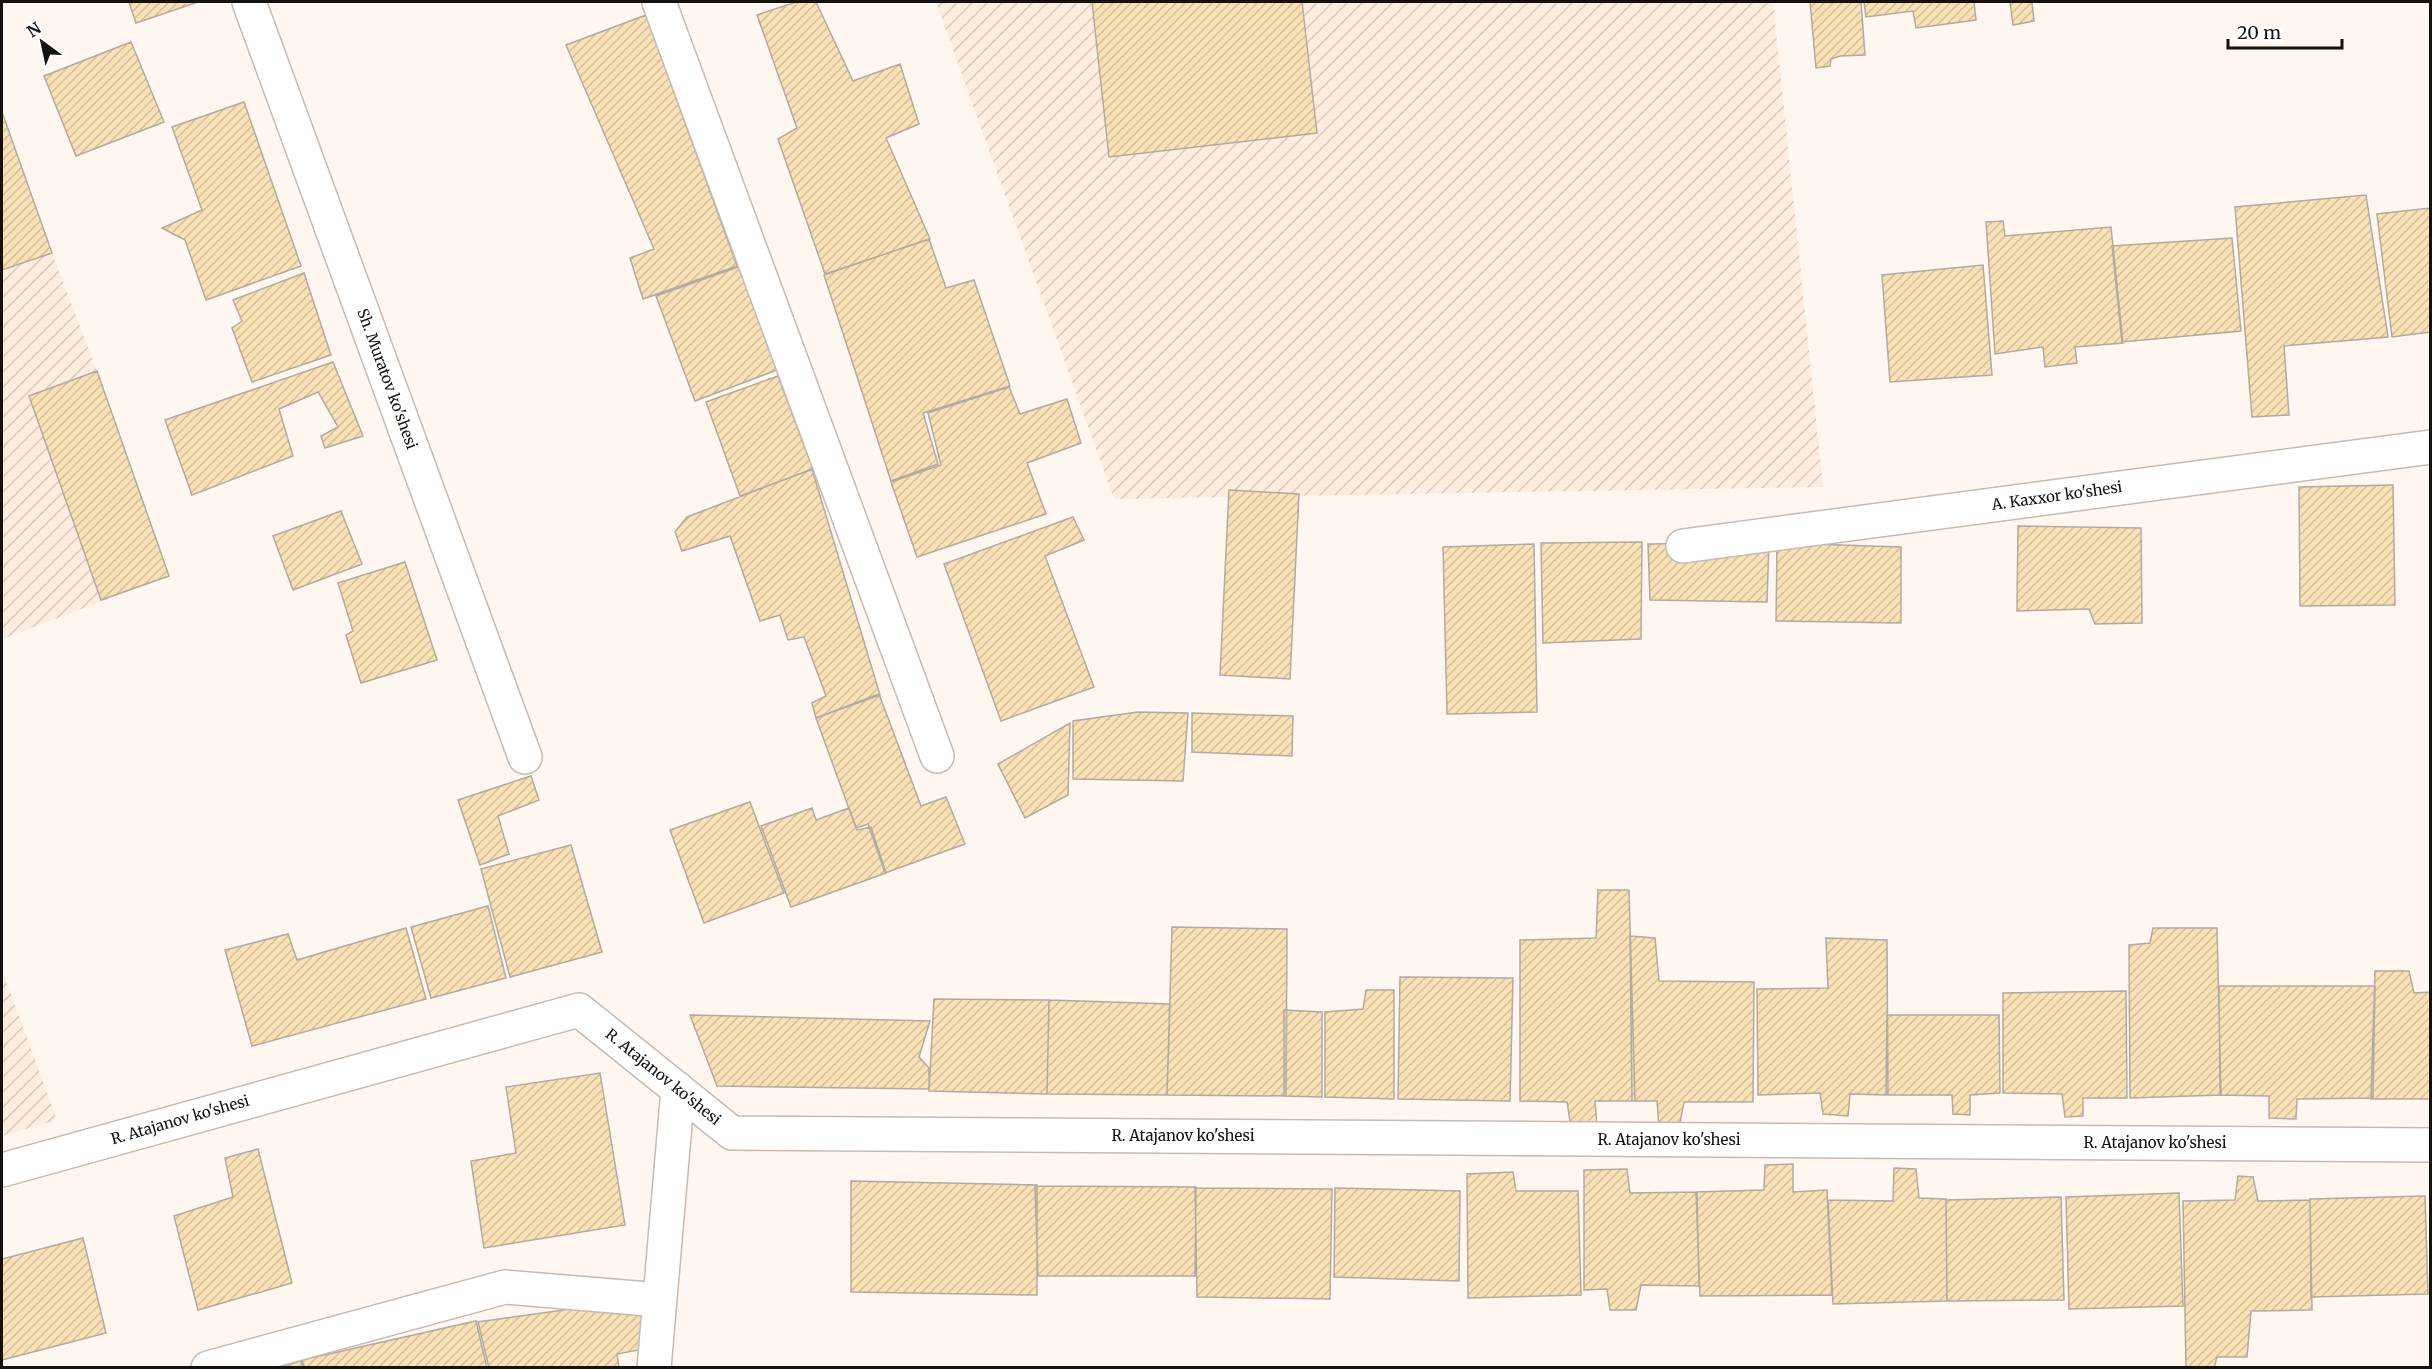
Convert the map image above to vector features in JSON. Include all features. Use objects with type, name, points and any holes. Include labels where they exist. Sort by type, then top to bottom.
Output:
[{"type":"street","name":"Sh. Muratov ko'shesi","points":[[249,2],[525,758]]},
{"type":"street","points":[[659,2],[937,756]]},
{"type":"street","name":"A. Kaxxor ko'shesi","points":[[1683,546],[2430,447]]},
{"type":"street","name":"R. Atajanov ko'shesi","points":[[2,1170],[579,1010],[732,1133],[2430,1145]]},
{"type":"street","points":[[654,1368],[678,1089]]},
{"type":"street","points":[[208,1368],[505,1287],[660,1300]]},
{"type":"shaded area","points":[[936,2],[1773,2],[1823,487],[1114,499]]},
{"type":"shaded area","points":[[2,112],[169,576],[2,639]]},
{"type":"shaded area","points":[[2,970],[57,1120],[2,1136]]},
{"type":"building","points":[[129,2],[198,2],[136,23]]},
{"type":"building","points":[[796,2],[816,2],[853,81],[900,64],[919,124],[886,138],[930,239],[825,274],[778,139],[797,128],[757,15]]},
{"type":"building","points":[[1092,2],[1302,2],[1317,133],[1109,157]]},
{"type":"building","points":[[1810,2],[1861,2],[1865,55],[1840,56],[1831,59],[1830,66],[1816,68]]},
{"type":"building","points":[[1864,2],[1974,2],[1976,20],[1916,28],[1913,11],[1866,17]]},
{"type":"building","points":[[2010,2],[2032,2],[2034,21],[2013,25]]},
{"type":"building","points":[[646,15],[737,266],[643,299],[630,258],[654,249],[566,45]]},
{"type":"building","points":[[131,42],[164,122],[76,156],[44,76]]},
{"type":"building","points":[[244,102],[301,266],[206,300],[185,240],[162,228],[202,210],[172,127]]},
{"type":"building","points":[[2,112],[52,253],[2,270]]},
{"type":"building","points":[[2366,195],[2388,337],[2284,346],[2289,415],[2252,417],[2235,207]]},
{"type":"building","points":[[2430,208],[2430,332],[2392,337],[2377,214]]},
{"type":"building","points":[[2003,221],[2005,236],[2111,227],[2123,343],[2075,347],[2077,363],[2045,367],[2043,347],[1995,354],[1986,222]]},
{"type":"building","points":[[2232,238],[2241,331],[2122,342],[2112,246]]},
{"type":"building","points":[[929,239],[946,288],[974,280],[1010,386],[923,413],[938,464],[891,481],[824,275]]},
{"type":"building","points":[[755,261],[790,365],[695,401],[656,296]]},
{"type":"building","points":[[1983,265],[1992,375],[1890,382],[1882,275]]},
{"type":"building","points":[[304,273],[331,355],[252,382],[232,328],[242,321],[233,300]]},
{"type":"building","points":[[333,362],[363,436],[325,448],[321,436],[338,427],[318,392],[279,409],[293,456],[192,495],[165,420]]},
{"type":"building","points":[[97,371],[169,576],[101,600],[29,396]]},
{"type":"building","points":[[778,376],[813,469],[740,496],[706,402]]},
{"type":"building","points":[[1009,387],[1020,414],[1067,399],[1081,443],[1027,463],[1046,514],[917,557],[891,482],[941,465],[928,413]]},
{"type":"building","points":[[812,469],[880,695],[816,718],[812,703],[826,696],[804,637],[788,640],[780,615],[760,621],[730,536],[682,551],[675,532],[687,517]]},
{"type":"building","points":[[2393,485],[2395,605],[2300,606],[2299,487]]},
{"type":"building","points":[[1229,490],[1299,494],[1290,679],[1220,675]]},
{"type":"building","points":[[341,511],[362,564],[293,590],[273,536]]},
{"type":"building","points":[[1073,517],[1084,540],[1045,556],[1094,687],[1001,721],[944,564]]},
{"type":"building","points":[[2018,526],[2141,528],[2142,623],[2095,624],[2089,609],[2017,611]]},
{"type":"building","points":[[1642,542],[1641,639],[1543,643],[1541,543]]},
{"type":"building","points":[[1769,542],[1767,602],[1650,600],[1648,544]]},
{"type":"building","points":[[1777,543],[1901,547],[1901,623],[1776,621]]},
{"type":"building","points":[[1534,544],[1537,712],[1447,714],[1443,547]]},
{"type":"building","points":[[405,562],[437,660],[361,683],[346,635],[353,631],[338,583]]},
{"type":"building","points":[[879,694],[921,806],[946,797],[965,844],[885,873],[868,824],[856,828],[816,718]]},
{"type":"building","points":[[1138,712],[1188,713],[1183,781],[1073,779],[1073,721]]},
{"type":"building","points":[[1192,713],[1293,716],[1292,756],[1192,752]]},
{"type":"building","points":[[1070,723],[1068,795],[1025,818],[998,764]]},
{"type":"building","points":[[531,776],[539,800],[498,816],[509,854],[480,865],[458,800]]},
{"type":"building","points":[[750,802],[784,893],[704,923],[670,830]]},
{"type":"building","points":[[812,808],[816,820],[849,808],[857,830],[871,827],[886,873],[791,907],[761,826]]},
{"type":"building","points":[[571,845],[602,952],[510,977],[481,869]]},
{"type":"building","points":[[1598,890],[1629,890],[1635,1101],[1595,1101],[1597,1127],[1571,1127],[1567,1102],[1520,1101],[1520,940],[1596,938]]},
{"type":"building","points":[[488,906],[506,978],[431,998],[411,927]]},
{"type":"building","points":[[1172,927],[1287,929],[1286,1096],[1167,1095]]},
{"type":"building","points":[[406,928],[426,999],[252,1046],[225,950],[288,934],[297,960]]},
{"type":"building","points":[[2153,928],[2217,928],[2221,1095],[2130,1098],[2129,945],[2150,943]]},
{"type":"building","points":[[1630,936],[1655,938],[1659,981],[1754,982],[1753,1102],[1684,1102],[1679,1129],[1659,1128],[1657,1101],[1632,1101]]},
{"type":"building","points":[[1826,938],[1887,940],[1888,1095],[1850,1094],[1848,1116],[1823,1114],[1820,1093],[1758,1095],[1757,989],[1828,988]]},
{"type":"building","points":[[2375,971],[2409,971],[2414,993],[2430,992],[2430,1099],[2371,1099]]},
{"type":"building","points":[[1400,977],[1513,978],[1510,1101],[1398,1099]]},
{"type":"building","points":[[2219,986],[2375,986],[2373,1098],[2297,1099],[2296,1119],[2269,1118],[2269,1096],[2220,1095]]},
{"type":"building","points":[[1366,990],[1394,990],[1394,1099],[1325,1097],[1325,1012],[1363,1009]]},
{"type":"building","points":[[2126,991],[2127,1098],[2083,1098],[2083,1116],[2065,1117],[2062,1094],[2003,1093],[2003,993]]},
{"type":"building","points":[[934,999],[1049,1000],[1047,1094],[929,1091]]},
{"type":"building","points":[[1049,1000],[1170,1004],[1167,1095],[1047,1094]]},
{"type":"building","points":[[1284,1010],[1322,1012],[1322,1097],[1284,1096]]},
{"type":"building","points":[[690,1015],[930,1021],[919,1057],[929,1068],[929,1089],[717,1086]]},
{"type":"building","points":[[1887,1015],[1999,1015],[2000,1093],[1970,1095],[1970,1115],[1953,1114],[1952,1095],[1886,1095]]},
{"type":"building","points":[[600,1073],[625,1225],[484,1248],[471,1161],[516,1153],[506,1087]]},
{"type":"building","points":[[258,1149],[292,1283],[198,1310],[174,1216],[233,1197],[225,1158]]},
{"type":"building","points":[[1793,1164],[1793,1192],[1827,1190],[1832,1295],[1700,1296],[1696,1192],[1764,1190],[1765,1165]]},
{"type":"building","points":[[1894,1168],[1916,1169],[1919,1198],[1946,1199],[1947,1301],[1833,1304],[1828,1200],[1893,1201]]},
{"type":"building","points":[[1627,1169],[1630,1193],[1697,1192],[1699,1286],[1641,1285],[1636,1310],[1610,1310],[1607,1289],[1584,1290],[1584,1170]]},
{"type":"building","points":[[1513,1172],[1516,1191],[1578,1191],[1581,1295],[1468,1298],[1467,1174]]},
{"type":"building","points":[[2238,1176],[2253,1177],[2258,1201],[2310,1200],[2312,1310],[2251,1311],[2247,1357],[2217,1357],[2214,1368],[2186,1368],[2183,1201],[2235,1200]]},
{"type":"building","points":[[851,1181],[1037,1185],[1037,1295],[851,1292]]},
{"type":"building","points":[[1035,1186],[1196,1187],[1195,1276],[1038,1276]]},
{"type":"building","points":[[1195,1188],[1332,1189],[1330,1299],[1197,1297]]},
{"type":"building","points":[[1335,1188],[1460,1191],[1459,1281],[1334,1277]]},
{"type":"building","points":[[2179,1193],[2183,1306],[2069,1309],[2066,1197]]},
{"type":"building","points":[[2425,1196],[2428,1294],[2311,1297],[2310,1199]]},
{"type":"building","points":[[2061,1197],[2064,1300],[1947,1301],[1946,1200]]},
{"type":"building","points":[[83,1238],[106,1333],[2,1360],[2,1259]]},
{"type":"building","points":[[663,1296],[670,1344],[617,1354],[619,1368],[489,1368],[478,1322]]},
{"type":"building","points":[[476,1321],[487,1368],[305,1368],[302,1360]]},
{"type":"building","points":[[301,1361],[303,1368],[277,1368]]}]
